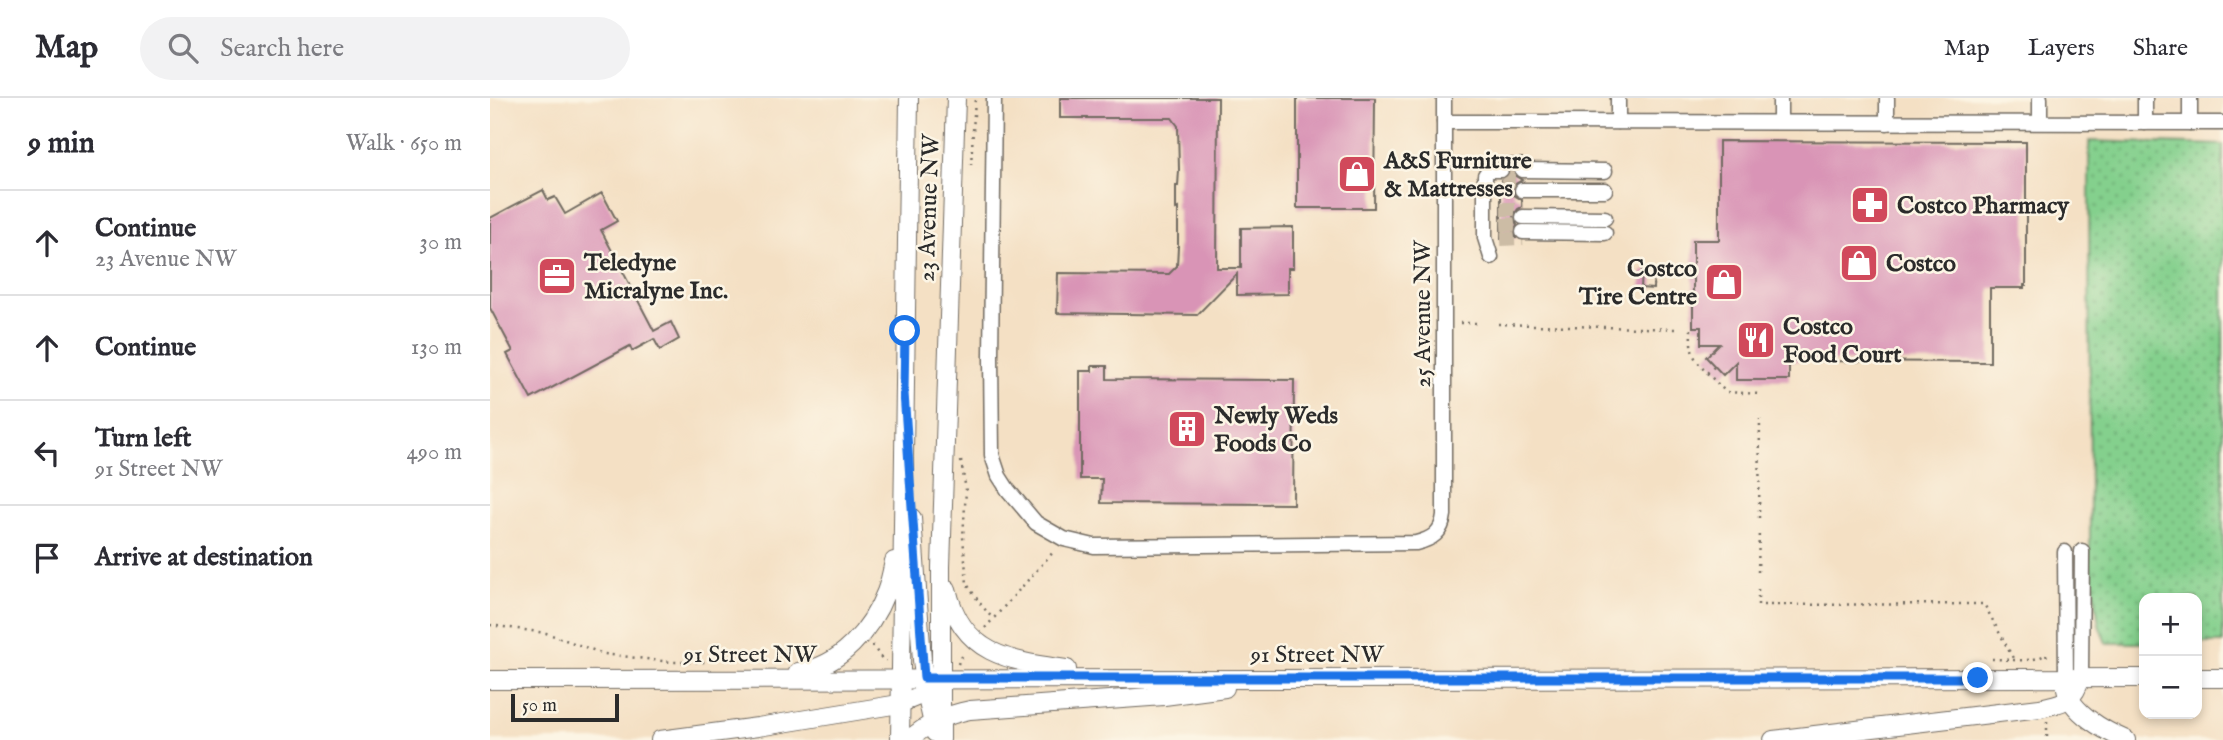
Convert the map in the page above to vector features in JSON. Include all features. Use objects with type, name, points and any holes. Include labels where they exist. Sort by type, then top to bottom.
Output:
[{"type":"main road","name":"23 Avenue NW","points":[[909,98],[900,678],[904,703],[924,735]]},
{"type":"main road","name":"23 Avenue NW","points":[[931,683],[942,567],[956,98]]},
{"type":"main road","points":[[904,393],[931,683],[924,735]]},
{"type":"main road","points":[[758,679],[811,670],[850,649],[864,632],[886,592],[902,533]]},
{"type":"main road","points":[[942,567],[951,607],[964,630],[974,640],[1004,658],[1133,678]]},
{"type":"main road","name":"91 Street NW","points":[[490,680],[900,678],[931,683],[1133,678],[2139,678]]},
{"type":"main road","points":[[924,735],[970,710],[1164,696],[1289,678]]},
{"type":"main road","points":[[2073,678],[2067,692],[2070,699],[2096,723],[2126,740]]},
{"type":"main road","points":[[2202,678],[2223,678]]},
{"type":"main road","points":[[660,740],[904,703],[931,683]]},
{"type":"main road","points":[[1773,740],[2040,708],[2070,699]]},
{"type":"street","points":[[994,98],[992,455],[999,476],[1008,490],[1036,523],[1064,540]]},
{"type":"street","name":"25 Avenue NW","points":[[1064,540],[1094,546],[1416,543],[1429,540],[1440,529],[1444,515],[1446,435],[1444,98]]},
{"type":"street","points":[[1618,98],[1618,122]]},
{"type":"street","points":[[1780,98],[1780,122]]},
{"type":"street","points":[[1887,98],[1887,123]]},
{"type":"street","points":[[2040,98],[2040,122]]},
{"type":"street","points":[[2145,98],[2145,123]]},
{"type":"street","points":[[2190,98],[2190,123]]},
{"type":"street","points":[[1444,122],[2223,123]]},
{"type":"street","points":[[1491,257],[1485,212],[1486,171],[1501,207]]},
{"type":"street","points":[[1485,212],[1501,207]]},
{"type":"street","points":[[1485,212],[1501,207]]},
{"type":"street","points":[[1485,212],[1501,207]]},
{"type":"street","points":[[1522,207],[1605,207]]},
{"type":"street","points":[[1522,207],[1605,207]]},
{"type":"street","points":[[1522,207],[1605,207]]},
{"type":"street","points":[[2073,678],[2082,551]]},
{"type":"street","points":[[2065,552],[2073,678]]},
{"type":"path","points":[[971,168],[975,98]]},
{"type":"path","points":[[1460,323],[1481,323]]},
{"type":"path","points":[[1498,324],[1677,328]]},
{"type":"path","points":[[1691,329],[1690,349],[1696,361],[1726,391],[1761,394]]},
{"type":"path","points":[[1707,373],[1715,366]]},
{"type":"path","points":[[1759,518],[1760,419]]},
{"type":"path","points":[[960,454],[967,490],[963,537],[967,583],[993,619],[1064,540]]},
{"type":"path","points":[[1758,572],[1759,530]]},
{"type":"path","points":[[1758,589],[1758,605],[1984,604],[2014,660]]},
{"type":"path","points":[[490,625],[547,633],[604,654],[671,662],[711,662]]},
{"type":"path","points":[[1992,659],[2036,659],[2046,654],[2047,658]]},
{"type":"path","points":[[2047,717],[2047,738]]},
{"type":"green space","points":[[2089,141],[2223,145],[2223,643],[2202,643],[2202,593],[2139,593],[2139,643],[2106,643],[2099,625],[2090,561]]},
{"type":"building","points":[[1060,98],[1218,98],[1217,268],[1241,268],[1241,228],[1293,227],[1293,268],[1288,268],[1288,294],[1237,295],[1237,274],[1197,315],[1057,313],[1058,273],[1169,274],[1177,266],[1178,247],[1178,126],[1172,118],[1060,118]]},
{"type":"building","points":[[1297,98],[1375,98],[1374,208],[1297,208]]},
{"type":"building","name":"Costco","points":[[1719,141],[2026,142],[2026,285],[2024,288],[1990,288],[1990,362],[1789,361],[1789,380],[1736,380],[1736,362],[1723,375],[1706,357],[1719,344],[1701,344],[1701,327],[1693,327],[1693,240],[1719,240]]},
{"type":"building","points":[[1501,158],[1522,158],[1512,169],[1514,175],[1522,180],[1512,189],[1514,195],[1522,200],[1522,207],[1513,216],[1517,225],[1513,231],[1516,238],[1501,239],[1501,180],[1509,175],[1511,169]]},
{"type":"building","name":"Teledyne Micralyne Inc.","points":[[543,190],[548,200],[555,197],[565,214],[602,193],[617,221],[601,230],[654,331],[671,322],[679,339],[660,350],[654,339],[632,351],[630,346],[531,399],[507,354],[513,351],[490,308],[490,218]]},
{"type":"building","points":[[1642,270],[1654,270],[1653,289],[1641,288]]},
{"type":"building","name":"Newly Weds Foods Co","points":[[1092,366],[1107,366],[1107,379],[1294,380],[1293,504],[1101,503],[1102,479],[1080,479],[1080,371],[1092,371]]},
{"type":"tunnel","points":[[1501,170],[1522,170]]},
{"type":"tunnel","points":[[1501,181],[1522,181]]},
{"type":"tunnel","points":[[1501,209],[1523,209]]},
{"type":"tunnel","points":[[1501,225],[1523,224]]},
{"type":"tunnel","points":[[1501,239],[1523,238]]},
{"type":"place","name":"A&S Furniture & Mattresses","points":[[1357,174]]},
{"type":"place","name":"Costco Pharmacy","points":[[1870,205]]},
{"type":"place","name":"Costco","points":[[1859,263]]},
{"type":"place","name":"Teledyne Micralyne Inc.","points":[[557,276]]},
{"type":"place","name":"Costco Tire Centre","points":[[1724,282]]},
{"type":"place","name":"Costco Food Court","points":[[1756,340]]},
{"type":"place","name":"Newly Weds Foods Co","points":[[1187,429]]},
{"type":"route","points":[[905,331],[904,393],[924,678],[1978,678]]}]
